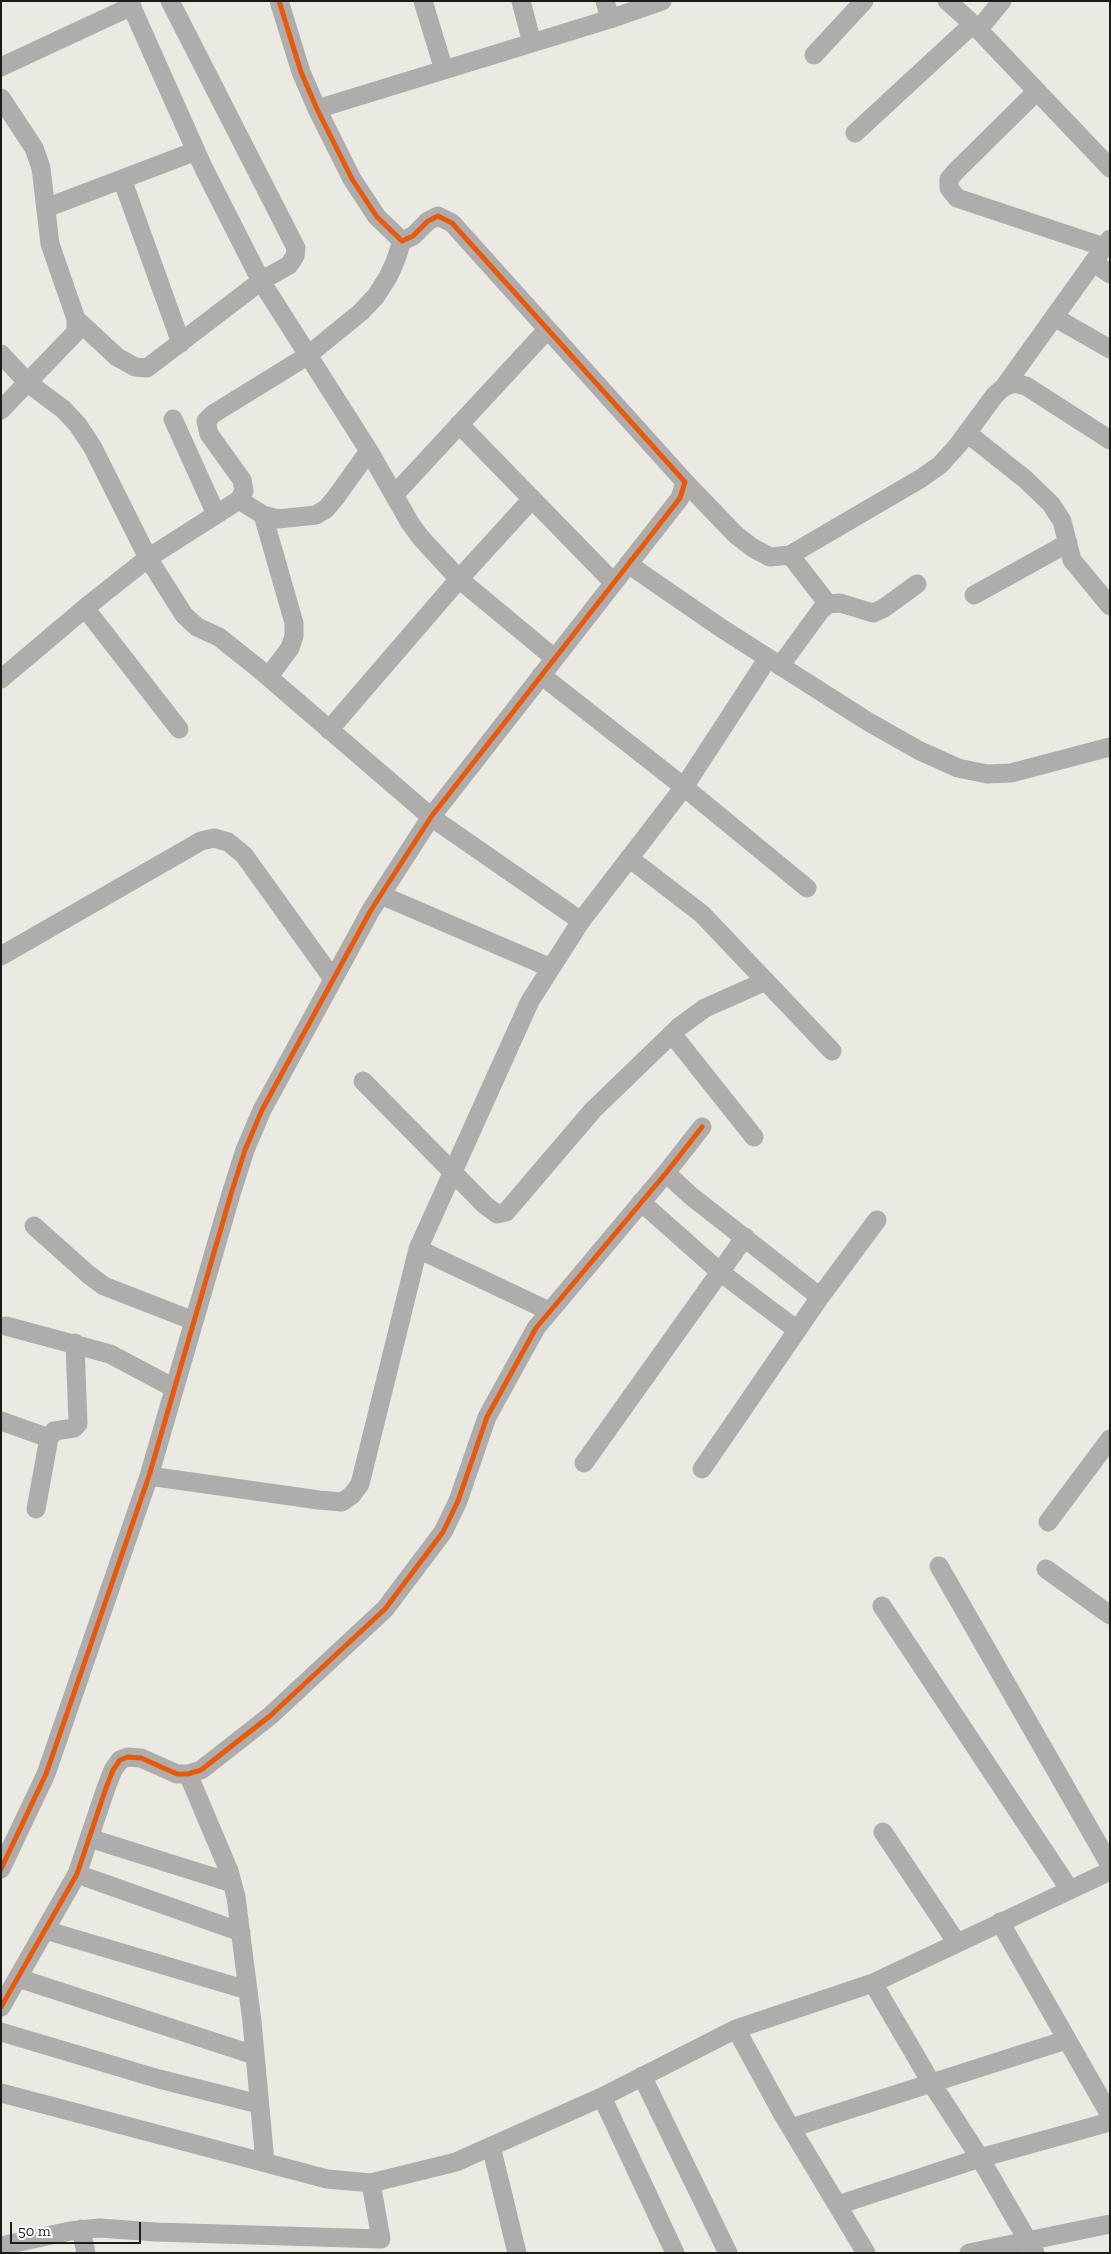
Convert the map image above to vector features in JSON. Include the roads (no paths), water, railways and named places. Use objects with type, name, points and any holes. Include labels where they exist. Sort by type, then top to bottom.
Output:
[{"type":"street","points":[[76,319],[118,357],[135,367],[146,368],[261,281],[289,265],[295,256],[296,248],[170,1]]},
{"type":"street","points":[[279,1],[302,72],[317,109],[363,198],[377,217],[402,241]]},
{"type":"street","points":[[423,1],[444,70]]},
{"type":"street","points":[[521,1],[532,44]]},
{"type":"street","points":[[605,1],[610,20]]},
{"type":"street","points":[[317,109],[610,20],[662,1]]},
{"type":"street","points":[[814,55],[864,1]]},
{"type":"street","points":[[947,1],[976,27],[1110,168]]},
{"type":"street","points":[[855,134],[976,27],[1002,1]]},
{"type":"street","points":[[1,67],[130,4],[196,152],[261,281],[369,451],[421,538],[459,579],[554,657]]},
{"type":"street","points":[[1,679],[148,558],[239,500],[244,491],[242,480],[209,434],[206,422],[213,414],[307,356],[361,312],[376,296],[396,262],[402,241],[413,236],[428,222],[438,216],[452,223],[685,482],[736,535],[770,558],[790,555],[920,479],[940,465],[995,395],[1004,387],[1107,243],[957,198],[949,188],[949,179],[956,171],[1037,92]]},
{"type":"street","points":[[1,98],[34,148],[41,168],[50,244],[76,319],[76,332],[1,410]]},
{"type":"street","points":[[46,208],[196,152]]},
{"type":"street","points":[[122,179],[181,343]]},
{"type":"street","points":[[1093,262],[1110,274]]},
{"type":"street","points":[[1054,316],[1110,349]]},
{"type":"street","points":[[395,494],[547,330]]},
{"type":"street","points":[[1,354],[28,383],[63,409],[78,425],[93,448],[148,558],[184,615],[197,626],[230,645],[268,676],[430,817],[581,921]]},
{"type":"street","points":[[1004,387],[1014,383],[1026,386],[1110,440]]},
{"type":"street","points":[[173,419],[216,514]]},
{"type":"street","points":[[459,424],[613,582]]},
{"type":"street","points":[[967,433],[1025,479],[1051,504],[1062,521],[1072,560],[1110,606]]},
{"type":"street","points":[[239,500],[263,515],[278,519],[316,515],[326,509],[336,498],[369,451]]},
{"type":"street","points":[[1,1869],[46,1774],[149,1476],[245,1150],[262,1110],[381,895],[430,817],[680,498],[685,482]]},
{"type":"street","points":[[329,730],[459,579],[532,499]]},
{"type":"street","points":[[263,515],[294,623],[294,636],[290,648],[268,676]]},
{"type":"street","points":[[974,595],[1068,543]]},
{"type":"street","points":[[790,555],[828,604]]},
{"type":"street","points":[[628,564],[774,662],[867,721],[920,751],[958,768],[987,774],[1011,773],[1110,746]]},
{"type":"street","points":[[149,1476],[342,1502],[352,1495],[360,1484],[418,1249],[530,1001],[581,921],[684,787],[774,662],[821,610],[828,604],[840,603],[873,613],[884,608],[917,584]]},
{"type":"street","points":[[85,608],[178,730]]},
{"type":"street","points":[[542,675],[684,787],[807,888]]},
{"type":"street","points":[[1,956],[201,841],[214,838],[228,842],[244,855],[333,979]]},
{"type":"street","points":[[629,858],[702,914],[832,1051]]},
{"type":"street","points":[[381,895],[551,968]]},
{"type":"street","points":[[363,1081],[484,1205],[497,1214],[506,1212],[593,1110],[672,1034],[705,1008],[766,981]]},
{"type":"street","points":[[672,1034],[754,1137]]},
{"type":"street","points":[[1,2007],[77,1874],[113,1770],[120,1760],[128,1757],[141,1758],[177,1774],[188,1774],[201,1770],[270,1716],[384,1609],[417,1568],[442,1532],[458,1501],[486,1417],[536,1328],[666,1173],[702,1127]]},
{"type":"street","points":[[666,1173],[691,1196],[820,1296]]},
{"type":"street","points":[[641,1202],[720,1272],[797,1330]]},
{"type":"street","points":[[702,1469],[820,1296],[877,1220]]},
{"type":"street","points":[[34,1226],[104,1286],[194,1321]]},
{"type":"street","points":[[584,1463],[745,1237]]},
{"type":"street","points":[[418,1249],[549,1311]]},
{"type":"street","points":[[6,1326],[75,1343],[110,1354],[174,1388]]},
{"type":"street","points":[[36,1509],[49,1438],[54,1432],[74,1428],[78,1424],[80,1416],[75,1343]]},
{"type":"street","points":[[1,1421],[49,1438]]},
{"type":"street","points":[[1048,1522],[1108,1445]]},
{"type":"street","points":[[939,1566],[1110,1865]]},
{"type":"street","points":[[1046,1569],[1110,1614]]},
{"type":"street","points":[[882,1606],[1070,1890]]},
{"type":"street","points":[[188,1774],[232,1883],[241,1932],[265,2162]]},
{"type":"street","points":[[883,1832],[956,1943]]},
{"type":"street","points":[[89,1838],[232,1883]]},
{"type":"street","points":[[1,2092],[327,2180],[371,2183],[456,2162],[602,2096],[736,2029],[873,1983],[1110,1871]]},
{"type":"street","points":[[77,1874],[241,1932]]},
{"type":"street","points":[[1000,1922],[1110,2115]]},
{"type":"street","points":[[45,1930],[247,1990]]},
{"type":"street","points":[[18,1978],[254,2055]]},
{"type":"street","points":[[873,1983],[932,2084],[980,2158],[1032,2246]]},
{"type":"street","points":[[736,2029],[791,2128],[866,2253]]},
{"type":"street","points":[[1,2032],[159,2079],[259,2104]]},
{"type":"street","points":[[791,2128],[1066,2040]]},
{"type":"street","points":[[642,2076],[728,2253]]},
{"type":"street","points":[[602,2096],[675,2253]]},
{"type":"street","points":[[838,2204],[980,2158],[1110,2122]]},
{"type":"street","points":[[491,2146],[517,2253]]},
{"type":"street","points":[[1,2246],[99,2228],[382,2246],[371,2183]]},
{"type":"street","points":[[969,2253],[1032,2246],[1110,2224]]},
{"type":"street","points":[[81,2230],[86,2253]]}]
